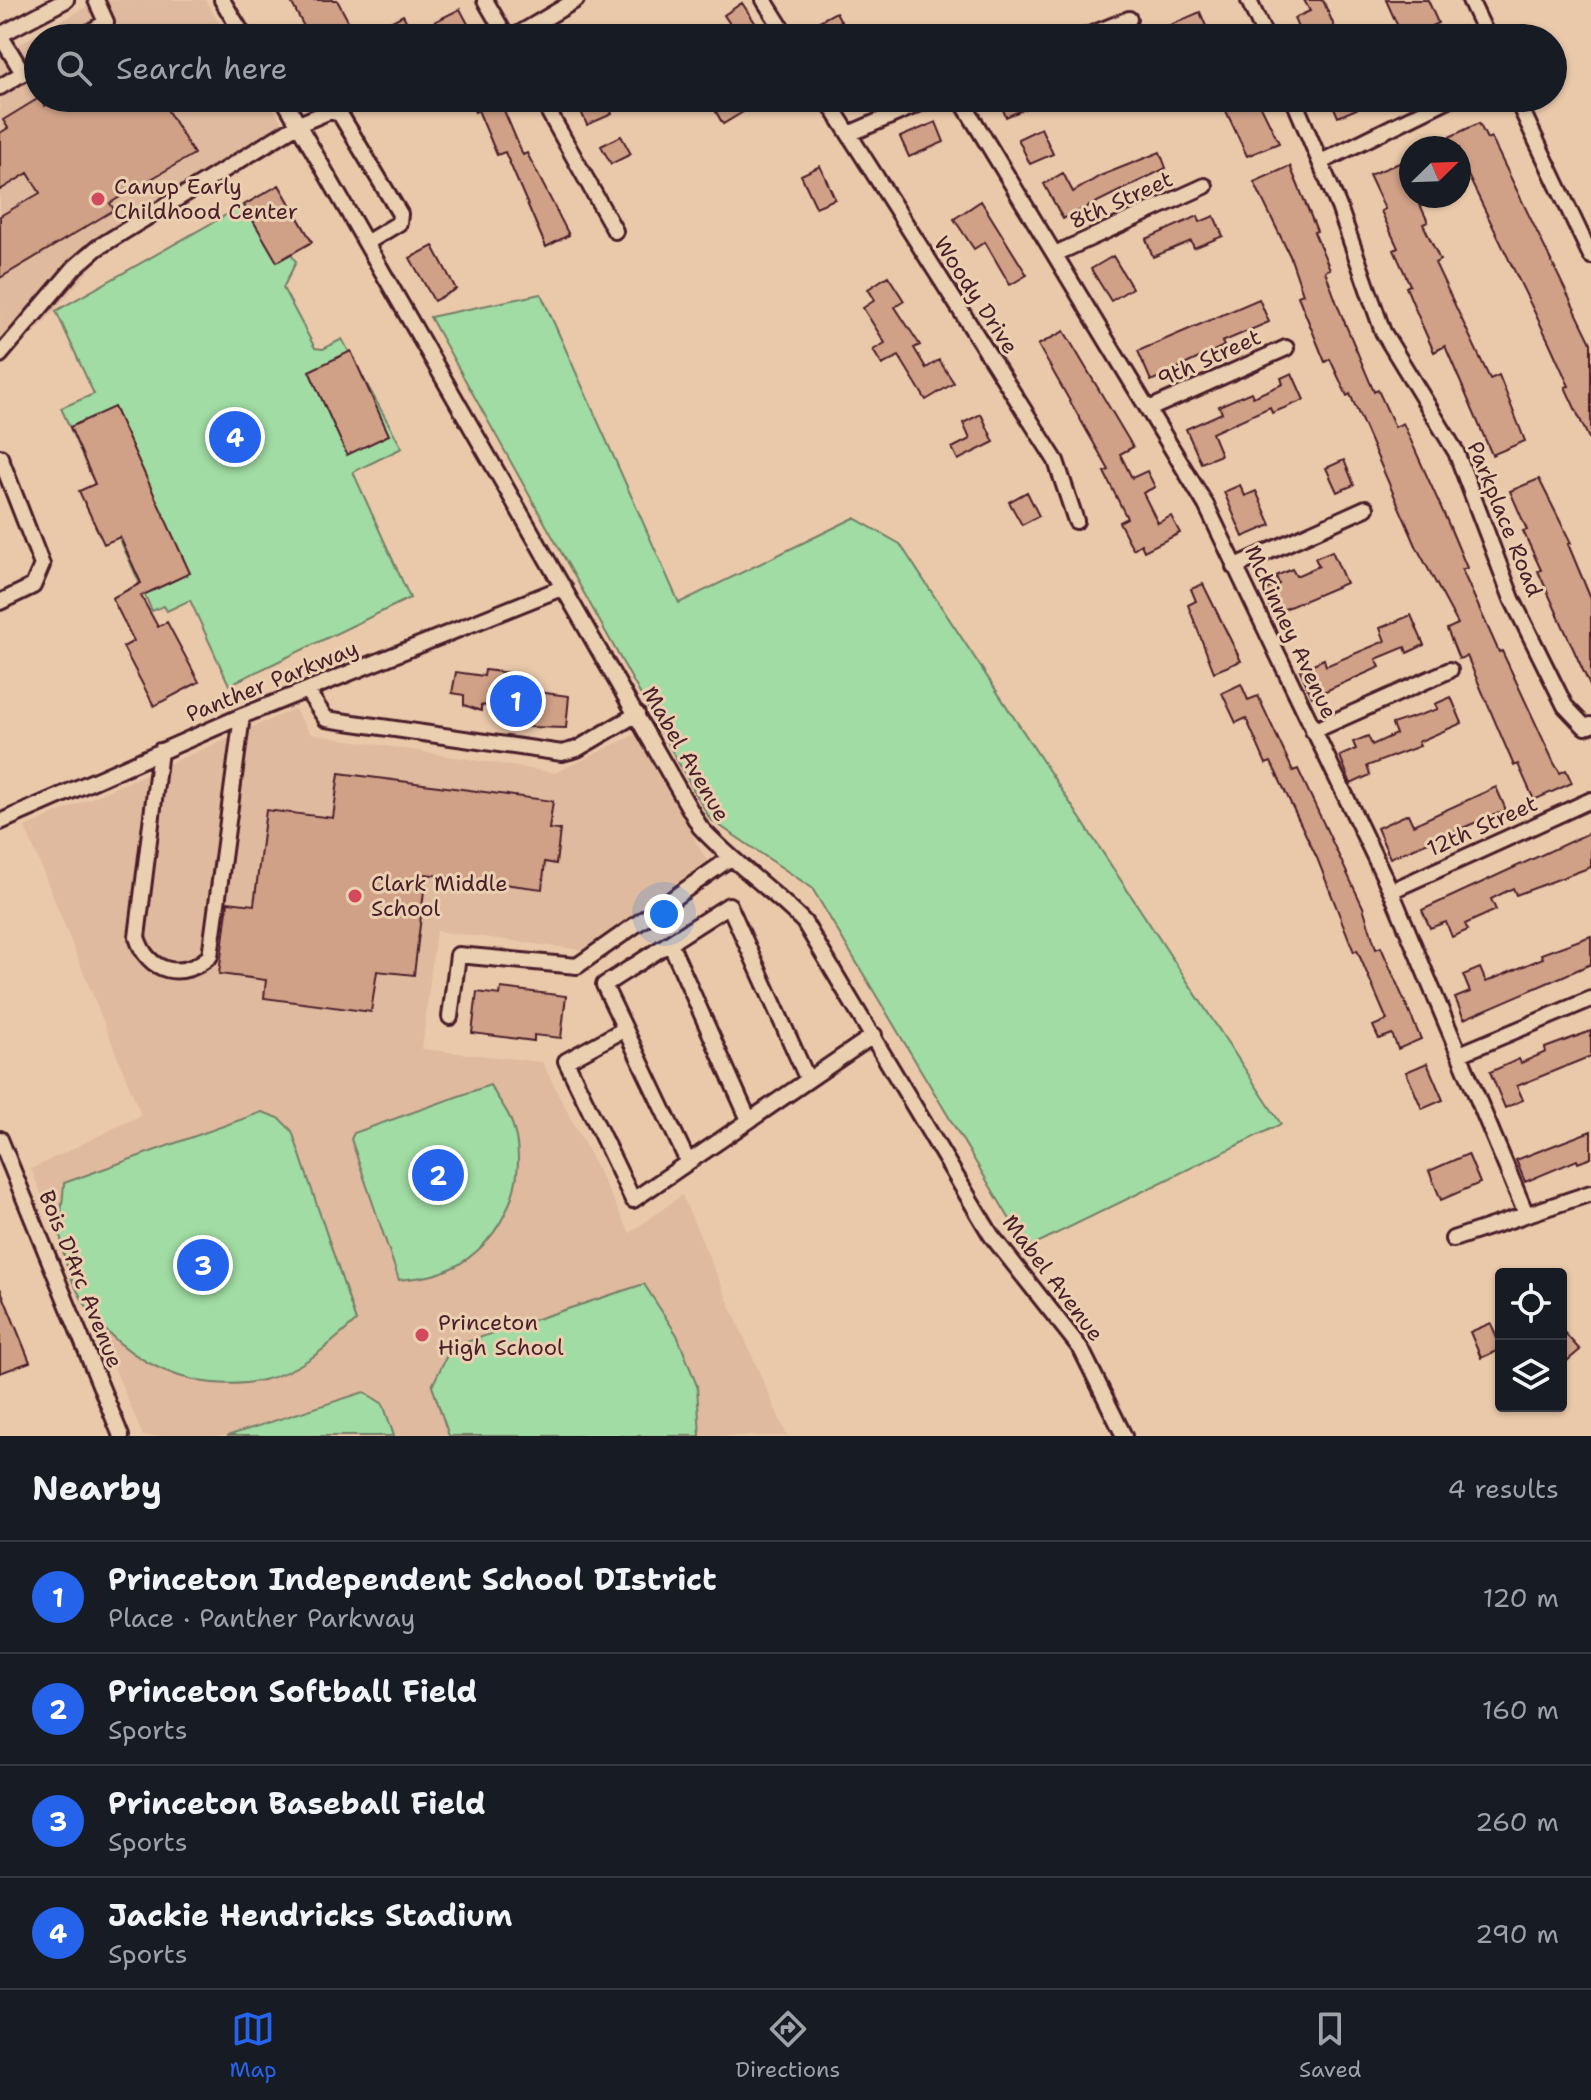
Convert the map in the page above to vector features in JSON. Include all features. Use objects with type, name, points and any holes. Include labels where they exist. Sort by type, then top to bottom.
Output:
[{"type":"street","points":[[0,87],[23,73],[0,35],[66,0]]},
{"type":"street","points":[[96,0],[106,22],[103,24]]},
{"type":"street","points":[[222,0],[237,24]]},
{"type":"street","points":[[485,0],[501,24]]},
{"type":"street","points":[[534,24],[576,0]]},
{"type":"street","points":[[764,0],[779,24]]},
{"type":"street","points":[[1470,0],[1481,24]]},
{"type":"street","points":[[1249,1],[1260,24]]},
{"type":"street","points":[[1117,24],[1129,19]]},
{"type":"street","name":"Mabel Avenue","points":[[292,112],[700,827],[729,859],[767,884],[804,922],[991,1235],[1081,1349],[1124,1436]]},
{"type":"street","points":[[0,355],[75,267],[97,248],[299,124],[328,112]]},
{"type":"street","points":[[333,112],[340,114],[400,214],[399,223],[366,243]]},
{"type":"street","points":[[549,112],[615,231]]},
{"type":"street","name":"Woody Drive","points":[[835,112],[1056,461],[1076,521]]},
{"type":"street","points":[[849,134],[900,112]]},
{"type":"street","name":"McKinney Avenue","points":[[969,112],[1206,505],[1391,891],[1526,1214]]},
{"type":"street","name":"Parkplace Road","points":[[1299,112],[1321,162],[1383,332],[1456,452],[1512,599],[1565,706],[1585,727],[1591,725]]},
{"type":"street","points":[[1321,162],[1423,112]]},
{"type":"street","points":[[1523,112],[1591,256]]},
{"type":"street","name":"8th Street","points":[[1055,254],[1205,186]]},
{"type":"street","name":"9th Street","points":[[1149,409],[1286,348]]},
{"type":"street","points":[[0,457],[42,565],[33,586],[0,602]]},
{"type":"street","points":[[1234,567],[1366,508]]},
{"type":"street","name":"Panther Parkway","points":[[0,822],[242,716],[564,587]]},
{"type":"street","points":[[1313,731],[1450,670]]},
{"type":"street","points":[[307,691],[326,719],[562,753],[577,749],[637,714]]},
{"type":"street","points":[[160,751],[137,937],[141,950],[156,967],[174,972],[187,971],[210,956],[242,716]]},
{"type":"street","name":"12th Street","points":[[1391,891],[1591,800]]},
{"type":"street","points":[[450,1017],[458,955],[577,966],[729,859]]},
{"type":"street","points":[[688,1162],[604,985],[729,905],[808,1080]]},
{"type":"street","points":[[670,943],[749,1120]]},
{"type":"street","points":[[1460,1054],[1591,999]]},
{"type":"street","points":[[625,1029],[566,1061],[633,1200],[874,1035]]},
{"type":"street","name":"Bois D'Arc Avenue","points":[[0,1139],[121,1436]]},
{"type":"street","points":[[1453,1239],[1591,1193]]},
{"type":"shaded area","name":"Canup Early Childhood Center","points":[[99,0],[205,0],[220,24],[56,24]]},
{"type":"shaded area","name":"Canup Early Childhood Center","points":[[24,42],[24,112],[276,112],[293,140],[100,258],[35,333],[14,324],[0,340],[0,55]]},
{"type":"shaded area","points":[[294,709],[311,734],[555,773],[636,734],[707,861],[582,950],[436,931],[422,1049],[542,1062],[630,1233],[682,1195],[787,1436],[143,1436],[31,1169],[141,1115],[25,827]]},
{"type":"green space","points":[[279,185],[312,242],[291,254],[296,262],[283,288],[315,348],[323,349],[342,339],[402,448],[353,472],[410,598],[229,685],[190,600],[167,611],[164,606],[152,611],[61,408],[94,394],[56,311]]},
{"type":"green space","points":[[541,294],[679,603],[854,518],[900,544],[1281,1124],[1027,1248],[812,888],[710,819],[430,317]]},
{"type":"green space","points":[[490,1085],[510,1118],[517,1141],[518,1165],[506,1212],[494,1233],[458,1265],[431,1275],[399,1280],[351,1139],[354,1133]]},
{"type":"green space","points":[[262,1112],[279,1118],[292,1131],[356,1321],[313,1356],[277,1376],[228,1384],[194,1380],[162,1369],[132,1353],[106,1330],[85,1304],[69,1273],[61,1239],[64,1183]]},
{"type":"green space","points":[[644,1284],[677,1335],[697,1386],[700,1436],[449,1436],[432,1386],[451,1347]]},
{"type":"green space","points":[[364,1392],[383,1404],[394,1436],[227,1436]]},
{"type":"building","points":[[290,0],[337,0],[350,24],[303,24]]},
{"type":"building","points":[[1304,0],[1323,0],[1333,24],[1296,24],[1294,18],[1310,11]]},
{"type":"building","points":[[1386,0],[1428,0],[1438,23],[1436,24],[1397,24]]},
{"type":"building","points":[[742,3],[756,24],[730,24],[724,15]]},
{"type":"building","points":[[460,9],[468,24],[430,24]]},
{"type":"building","points":[[836,12],[842,24],[814,24]]},
{"type":"building","points":[[1200,12],[1205,24],[1173,24]]},
{"type":"building","points":[[403,15],[408,24],[386,24]]},
{"type":"building","points":[[24,107],[24,112],[168,112],[194,154],[110,203],[114,210],[0,278],[0,216],[40,193],[28,173],[0,190],[0,133],[8,128],[3,120]]},
{"type":"building","points":[[479,112],[505,112],[523,155],[527,153],[569,235],[546,247],[505,152],[497,155]]},
{"type":"building","points":[[581,112],[611,112],[612,114],[587,125]]},
{"type":"building","points":[[716,112],[743,112],[723,124]]},
{"type":"building","points":[[1227,112],[1264,112],[1279,143],[1247,156]]},
{"type":"building","points":[[936,122],[944,142],[909,157],[900,137]]},
{"type":"building","points":[[1479,123],[1487,139],[1491,137],[1591,343],[1591,443],[1565,387],[1569,386],[1549,342],[1471,182],[1471,136],[1451,136]]},
{"type":"building","points":[[1041,128],[1053,154],[1030,164],[1018,139]]},
{"type":"building","points":[[621,136],[631,154],[611,164],[601,146]]},
{"type":"building","points":[[1160,152],[1166,168],[1063,219],[1044,184],[1063,173],[1073,192],[1100,176]]},
{"type":"building","points":[[1399,163],[1399,208],[1422,208],[1428,222],[1423,224],[1440,260],[1435,263],[1490,379],[1499,375],[1525,441],[1492,455],[1445,346],[1434,352],[1422,325],[1406,287],[1410,285],[1394,250],[1398,248],[1381,211],[1385,209],[1369,175]]},
{"type":"building","points":[[820,166],[835,199],[816,207],[801,175]]},
{"type":"building","points":[[1290,166],[1317,231],[1314,232],[1330,269],[1325,271],[1339,309],[1374,392],[1378,390],[1395,427],[1403,423],[1449,525],[1467,568],[1462,570],[1499,652],[1502,651],[1554,763],[1560,773],[1566,770],[1572,783],[1534,800],[1518,764],[1514,766],[1467,656],[1459,659],[1447,629],[1458,624],[1417,548],[1350,394],[1347,396],[1330,359],[1325,362],[1298,296],[1303,294],[1290,256],[1254,182]]},
{"type":"building","points":[[279,185],[312,242],[277,262],[244,205]]},
{"type":"building","points":[[981,201],[1027,275],[1010,285],[985,242],[974,249],[954,219]]},
{"type":"building","points":[[1198,216],[1200,222],[1214,216],[1223,236],[1194,248],[1191,241],[1153,257],[1146,239]]},
{"type":"building","points":[[433,246],[456,289],[434,301],[410,258]]},
{"type":"building","points":[[1113,256],[1132,288],[1111,301],[1091,269]]},
{"type":"building","points":[[888,276],[904,301],[895,307],[920,345],[914,348],[926,368],[939,360],[954,383],[926,400],[899,356],[882,365],[873,350],[885,343],[863,308],[875,300],[868,289]]},
{"type":"building","points":[[1259,299],[1269,322],[1222,342],[1224,346],[1151,381],[1138,351]]},
{"type":"building","points":[[1064,331],[1133,447],[1120,454],[1132,478],[1147,471],[1155,487],[1143,493],[1158,523],[1171,516],[1180,533],[1144,551],[1141,544],[1133,549],[1119,522],[1127,518],[1104,472],[1109,470],[1038,345]]},
{"type":"building","points":[[351,351],[389,435],[347,455],[309,371]]},
{"type":"building","points":[[1292,373],[1304,400],[1272,413],[1270,407],[1212,433],[1221,455],[1201,463],[1186,429],[1222,413],[1219,406],[1251,392],[1253,397],[1283,384],[1281,378]]},
{"type":"building","points":[[114,407],[190,573],[141,596],[158,627],[167,622],[199,682],[154,706],[123,647],[134,641],[112,598],[141,583],[120,537],[104,544],[79,491],[95,484],[70,427]]},
{"type":"building","points":[[981,414],[994,442],[958,460],[952,448],[970,439],[963,423]]},
{"type":"building","points":[[1344,460],[1354,485],[1337,492],[1326,468]]},
{"type":"building","points":[[1539,479],[1571,543],[1568,544],[1591,599],[1591,688],[1538,571],[1541,570],[1523,531],[1527,530],[1510,491]]},
{"type":"building","points":[[1240,485],[1245,496],[1256,491],[1271,525],[1243,537],[1224,492]]},
{"type":"building","points":[[1027,492],[1039,516],[1022,525],[1009,502]]},
{"type":"building","points":[[1332,551],[1346,583],[1273,614],[1263,591],[1279,584],[1276,576],[1292,569],[1296,576],[1319,566],[1315,558]]},
{"type":"building","points":[[1203,584],[1241,661],[1214,672],[1188,605],[1196,601],[1191,589]]},
{"type":"building","points":[[1411,615],[1424,645],[1407,653],[1405,647],[1376,659],[1380,667],[1312,697],[1300,670],[1324,659],[1326,666],[1385,641],[1380,628]]},
{"type":"building","points":[[485,670],[509,673],[509,677],[515,679],[515,689],[569,696],[566,728],[528,727],[529,713],[481,705],[481,711],[464,705],[464,695],[452,693],[456,672],[484,676]]},
{"type":"building","points":[[1241,684],[1248,700],[1258,696],[1293,771],[1298,769],[1363,907],[1376,949],[1381,947],[1421,1039],[1398,1049],[1392,1034],[1379,1039],[1373,1026],[1387,1020],[1357,950],[1354,952],[1317,858],[1271,762],[1266,764],[1246,718],[1236,723],[1222,693]]},
{"type":"building","points":[[1451,697],[1462,723],[1418,742],[1420,746],[1367,766],[1370,775],[1351,784],[1340,756],[1356,749],[1353,742],[1368,736],[1372,745],[1396,734],[1392,724],[1438,709],[1435,704]]},
{"type":"building","points":[[339,773],[553,801],[549,829],[560,830],[556,864],[545,862],[542,889],[426,874],[414,975],[377,971],[371,1012],[264,998],[266,980],[219,974],[228,902],[254,905],[266,810],[333,818]]},
{"type":"building","points":[[1496,787],[1506,810],[1390,858],[1377,828],[1408,814],[1413,825]]},
{"type":"building","points":[[1591,832],[1591,867],[1516,895],[1513,888],[1491,899],[1496,910],[1465,924],[1468,930],[1452,937],[1446,922],[1430,928],[1422,910]]},
{"type":"building","points":[[1591,936],[1591,964],[1464,1019],[1455,998],[1470,992],[1463,975],[1480,968],[1486,982],[1543,958],[1541,954]]},
{"type":"building","points":[[501,988],[566,996],[561,1038],[534,1035],[534,1041],[472,1033],[477,992],[500,995]]},
{"type":"building","points":[[1591,1031],[1591,1056],[1517,1086],[1523,1100],[1505,1108],[1490,1072],[1519,1059],[1521,1063],[1546,1052],[1545,1048]]},
{"type":"building","points":[[1427,1063],[1443,1100],[1422,1109],[1406,1072]]},
{"type":"building","points":[[1591,1131],[1591,1158],[1578,1163],[1577,1160],[1525,1182],[1516,1160]]},
{"type":"building","points":[[1468,1154],[1480,1183],[1441,1200],[1429,1171]]},
{"type":"building","points":[[0,1288],[30,1362],[0,1373]]},
{"type":"building","points":[[1491,1323],[1495,1333],[1495,1352],[1481,1358],[1470,1332]]},
{"type":"building","points":[[1567,1336],[1580,1350],[1567,1361]]},
{"type":"place","name":"Canup Early Childhood Center","points":[[98,199]]},
{"type":"place","name":"Jackie Hendricks Stadium","points":[[235,437]]},
{"type":"place","name":"Princeton Independent School DIstrict","points":[[516,701]]},
{"type":"place","name":"Clark Middle School","points":[[355,896]]},
{"type":"place","name":"Princeton Softball Field","points":[[438,1175]]},
{"type":"place","name":"Princeton Baseball Field","points":[[203,1265]]},
{"type":"place","name":"Princeton High School","points":[[422,1335]]}]
